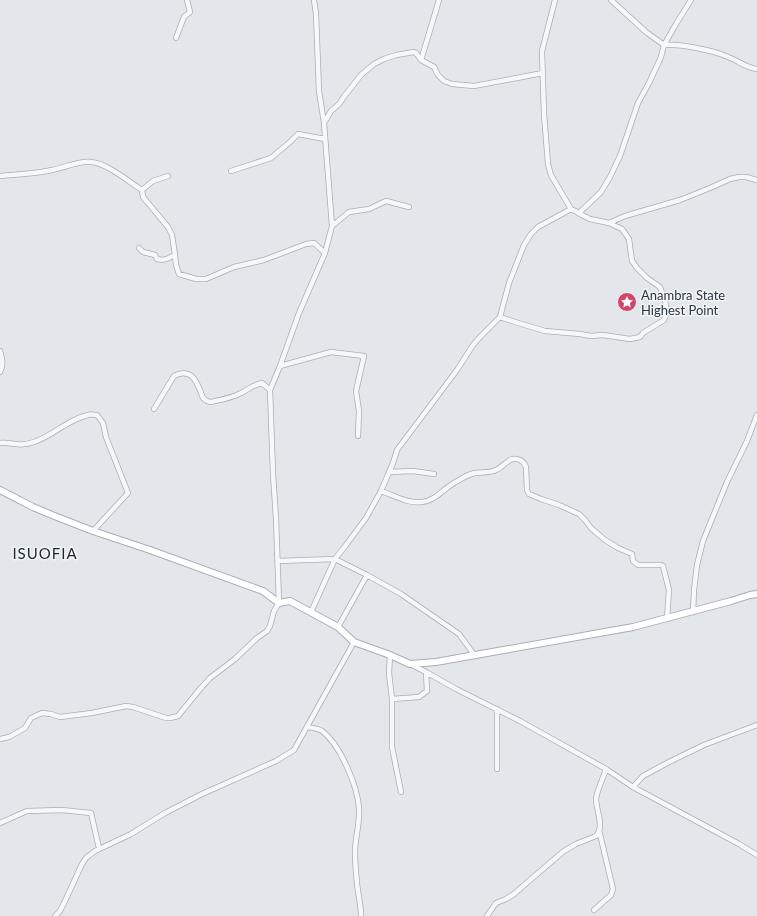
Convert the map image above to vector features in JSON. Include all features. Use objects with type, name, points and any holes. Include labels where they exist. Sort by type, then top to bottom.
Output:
[{"type":"main road","points":[[0,490],[33,507],[93,531],[263,591],[279,603],[290,601],[338,627],[354,642],[410,664],[475,656],[626,629],[757,594]]},
{"type":"street","points":[[176,38],[184,17],[190,12],[187,0]]},
{"type":"street","points":[[0,739],[24,728],[31,718],[42,713],[60,716],[92,713],[126,706],[166,718],[178,716],[210,678],[235,659],[257,638],[267,631],[270,626],[274,611],[279,603],[270,390],[299,314],[325,253],[332,226],[324,123],[319,91],[316,14],[314,0]]},
{"type":"street","points":[[421,60],[438,0]]},
{"type":"street","points":[[500,317],[545,331],[591,336],[603,335],[630,339],[640,337],[643,332],[664,320],[667,311],[660,287],[647,278],[632,261],[630,239],[622,229],[609,223],[590,219],[571,209],[551,175],[548,164],[544,114],[542,51],[555,0]]},
{"type":"street","points":[[611,0],[646,32],[664,45],[673,45],[716,53],[727,56],[747,67],[757,69]]},
{"type":"street","points":[[579,213],[601,192],[610,177],[620,156],[638,103],[661,57],[664,45],[692,0]]},
{"type":"street","points":[[324,123],[331,111],[340,104],[353,84],[361,75],[374,64],[396,55],[410,52],[416,54],[421,60],[434,67],[438,75],[444,81],[452,84],[474,86],[542,73]]},
{"type":"street","points":[[231,171],[271,158],[298,134],[325,139]]},
{"type":"street","points":[[0,176],[51,170],[91,161],[115,172],[142,190],[143,197],[168,227],[172,235],[176,265],[180,274],[196,279],[206,279],[234,267],[264,260],[306,244],[314,244],[325,253]]},
{"type":"street","points":[[142,190],[153,181],[168,176]]},
{"type":"street","points":[[609,223],[625,216],[680,200],[730,179],[746,177],[757,180]]},
{"type":"street","points":[[332,226],[349,212],[369,209],[386,201],[409,207]]},
{"type":"street","points":[[312,612],[335,559],[366,518],[381,491],[397,450],[457,370],[473,345],[480,336],[500,317],[509,284],[524,244],[538,227],[571,209]]},
{"type":"street","points":[[139,248],[143,252],[155,255],[157,259],[162,260],[166,260],[175,255]]},
{"type":"street","points":[[0,351],[2,369],[0,372]]},
{"type":"street","points":[[280,366],[331,352],[364,356],[356,391],[359,411],[358,436]]},
{"type":"street","points":[[154,409],[174,376],[178,374],[190,375],[195,378],[203,398],[209,402],[237,395],[255,384],[262,383],[270,390]]},
{"type":"street","points":[[0,443],[20,444],[35,442],[74,420],[88,415],[97,414],[103,423],[106,437],[128,493],[93,531]]},
{"type":"street","points":[[693,612],[697,564],[703,541],[721,496],[748,441],[757,415]]},
{"type":"street","points":[[381,491],[410,502],[428,501],[462,478],[476,473],[495,471],[514,458],[520,460],[526,467],[527,490],[529,494],[579,514],[591,528],[605,540],[632,554],[634,561],[638,565],[663,566],[669,590],[667,619]]},
{"type":"street","points":[[389,472],[434,474]]},
{"type":"street","points":[[278,560],[335,559],[401,594],[459,634],[475,656]]},
{"type":"street","points":[[338,627],[367,575]]},
{"type":"street","points":[[55,916],[60,911],[82,864],[95,850],[131,834],[165,813],[202,794],[276,762],[294,750],[354,642]]},
{"type":"street","points":[[390,655],[389,672],[392,699],[392,747],[401,792]]},
{"type":"street","points":[[410,664],[520,721],[606,769],[633,787],[757,855]]},
{"type":"street","points":[[392,699],[419,697],[427,691],[426,672]]},
{"type":"street","points":[[497,710],[497,769]]},
{"type":"street","points":[[633,787],[643,776],[669,762],[704,745],[757,725]]},
{"type":"street","points":[[307,727],[321,730],[339,750],[356,792],[359,811],[355,851],[357,883],[362,916]]},
{"type":"street","points":[[594,910],[611,895],[613,889],[600,830],[596,798],[606,769]]},
{"type":"street","points":[[0,823],[27,811],[62,810],[91,813],[99,848]]},
{"type":"street","points":[[488,916],[496,902],[506,899],[514,894],[560,855],[576,844],[596,836],[600,830]]},
{"type":"place","name":"Anambra State Highest Point","points":[[627,302]]},
{"type":"district","name":"ISUOFIA","points":[[45,554]]}]
